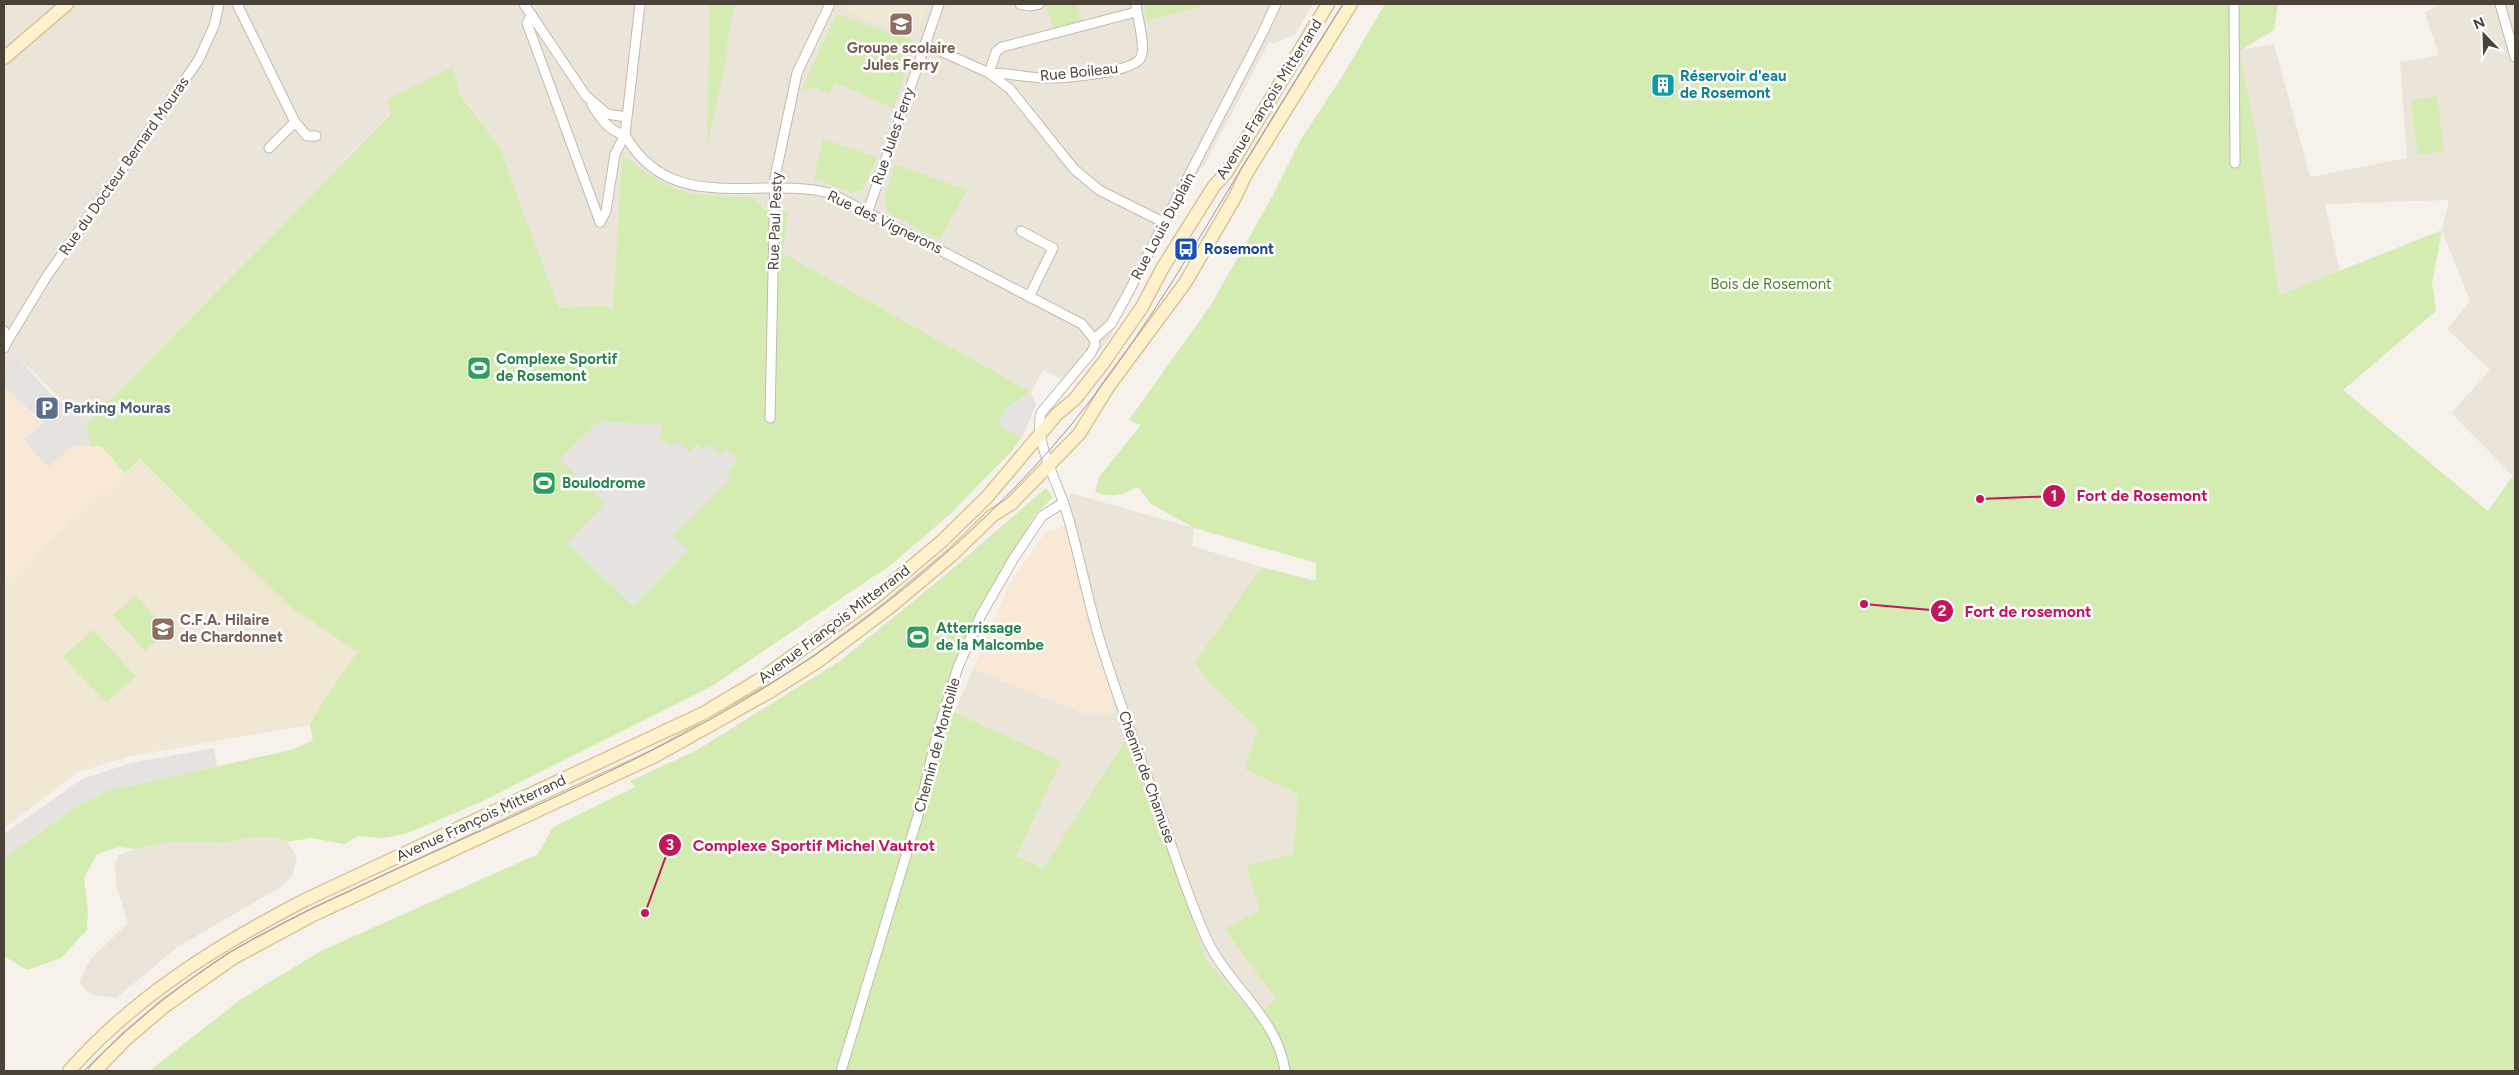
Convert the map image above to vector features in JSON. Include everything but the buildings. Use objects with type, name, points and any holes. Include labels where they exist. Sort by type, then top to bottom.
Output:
[{"type":"main road","points":[[4,47],[53,4]]},
{"type":"main road","points":[[4,58],[67,4]]},
{"type":"main road","name":"Avenue François Mitterrand","points":[[69,1071],[114,1026],[153,994],[185,970],[241,934],[305,900],[644,743],[704,713],[759,680],[874,598],[941,542],[987,497],[996,484],[1041,435],[1057,414],[1075,399],[1124,335],[1167,261],[1214,186],[1226,173],[1328,4]]},
{"type":"main road","name":"Avenue François Mitterrand","points":[[101,1069],[126,1039],[174,1000],[233,958],[313,915],[655,756],[771,691],[817,662],[890,607],[952,555],[992,516],[1011,504],[1079,434],[1108,387],[1185,283],[1231,206],[1246,174],[1351,4]]},
{"type":"street","points":[[36,30],[36,25],[60,4]]},
{"type":"street","name":"Rue du Docteur Bernard Mouras","points":[[5,338],[18,323],[59,258],[198,61],[214,26],[219,4]]},
{"type":"street","points":[[237,4],[295,122],[307,136],[316,136]]},
{"type":"street","points":[[524,4],[604,122],[613,130],[625,135]]},
{"type":"street","points":[[532,16],[527,23],[600,222],[606,211],[615,154],[625,135],[640,4]]},
{"type":"street","name":"Rue Paul Pesty","points":[[770,418],[776,166],[797,73],[830,4]]},
{"type":"street","name":"Rue Jules Ferry","points":[[868,211],[939,4]]},
{"type":"street","points":[[1020,4],[1029,6],[1039,4]]},
{"type":"street","name":"Rue Louis Duplain","points":[[1041,435],[1039,421],[1042,413],[1091,353],[1095,345],[1094,339],[1111,324],[1165,223],[1276,4]]},
{"type":"street","points":[[2234,4],[2234,163]]},
{"type":"street","points":[[2500,4],[2515,57]]},
{"type":"street","points":[[989,73],[996,52],[1002,47],[1136,8]]},
{"type":"street","name":"Rue Boileau","points":[[989,73],[1045,78],[1095,74],[1138,63],[1143,53],[1136,8]]},
{"type":"street","points":[[925,44],[989,73],[1010,90],[1074,169],[1099,190],[1165,223]]},
{"type":"street","points":[[586,96],[607,114],[626,117]]},
{"type":"street","points":[[268,148],[295,122]]},
{"type":"street","name":"Rue des Vignerons","points":[[625,135],[645,162],[662,174],[692,186],[719,190],[810,188],[830,193],[868,211],[1082,324],[1094,339]]},
{"type":"street","points":[[1021,231],[1053,248],[1029,296]]},
{"type":"street","name":"Chemin de Chamuse","points":[[1041,435],[1063,503],[1100,640],[1118,696],[1204,935],[1232,980],[1271,1029],[1283,1058],[1285,1071]]},
{"type":"street","name":"Chemin de Montoille","points":[[841,1071],[917,819],[938,731],[958,667],[981,615],[1014,558],[1042,516],[1063,503]]},
{"type":"shaded area","points":[[4,4],[1313,4],[1295,34],[1274,44],[1269,42],[1205,164],[1191,180],[1154,258],[1112,332],[1113,334],[1073,384],[1043,370],[1031,392],[783,253],[788,211],[765,210],[753,197],[700,196],[671,189],[622,156],[613,308],[603,305],[559,308],[499,146],[460,93],[386,100],[391,113],[86,424],[15,354],[4,373]]},
{"type":"shaded area","name":"Groupe scolaire Jules Ferry","points":[[841,4],[929,4],[919,31],[911,35],[846,12],[847,8]]},
{"type":"shaded area","points":[[2439,4],[2515,4],[2515,473],[2513,476],[2451,413],[2490,370],[2447,329],[2470,301],[2442,230],[2449,200],[2325,204],[2340,271],[2279,295],[2239,50],[2274,44],[2310,177],[2407,158],[2400,62],[2439,55],[2425,13]]},
{"type":"shaded area","name":"Parking Mouras","points":[[15,354],[50,393],[86,424],[90,446],[77,446],[74,444],[49,467],[24,440],[43,423],[4,387],[4,373]]},
{"type":"shaded area","points":[[4,387],[68,450],[74,444],[77,446],[101,446],[125,473],[4,584]]},
{"type":"shaded area","points":[[1031,392],[1036,405],[1022,437],[998,424],[1006,408]]},
{"type":"shaded area","points":[[599,421],[661,425],[661,436],[658,438],[663,443],[666,441],[671,446],[677,441],[689,452],[697,444],[702,449],[709,444],[719,454],[726,448],[738,460],[726,473],[731,477],[673,535],[688,550],[633,606],[567,543],[605,503],[559,459]]},
{"type":"shaded area","name":"C.F.A. Hilaire de Chardonnet","points":[[140,459],[289,606],[357,652],[322,702],[310,725],[131,756],[78,772],[4,828],[4,584]]},
{"type":"shaded area","points":[[1070,493],[1194,528],[1192,546],[1261,567],[1195,662],[1210,684],[1258,729],[1244,769],[1298,794],[1293,854],[1246,865],[1260,910],[1224,929],[1277,999],[1255,1017],[1206,959],[1128,738],[1043,868],[1016,856],[954,713],[973,669],[1082,713],[1116,713],[1064,526]]},
{"type":"shaded area","points":[[1064,526],[1116,713],[1082,713],[973,669],[1009,585],[1045,533]]},
{"type":"shaded area","points":[[214,748],[217,767],[105,791],[77,806],[4,858],[4,834],[82,779],[131,763]]},
{"type":"shaded area","points":[[256,837],[272,837],[287,842],[297,857],[292,876],[281,887],[179,946],[116,998],[90,994],[79,982],[90,960],[128,923],[116,885],[115,864],[119,855],[134,849],[173,842],[223,843]]},
{"type":"green space","points":[[710,4],[735,4],[726,45],[727,57],[707,146]]},
{"type":"green space","points":[[1077,4],[1082,22],[1053,29],[1047,6]]},
{"type":"green space","points":[[1144,4],[1201,4],[1200,7],[1147,21]]},
{"type":"green space","name":"Bois de Rosemont","points":[[1385,4],[2278,4],[2274,30],[2239,51],[2256,134],[2279,295],[2442,230],[2432,283],[2436,311],[2343,390],[2488,511],[2515,473],[2515,1071],[149,1071],[240,1000],[321,951],[538,854],[553,827],[635,787],[630,781],[697,750],[840,661],[944,576],[1046,488],[1053,497],[1034,516],[978,614],[954,662],[942,707],[1061,761],[1016,856],[1043,868],[1128,737],[1206,959],[1255,1017],[1276,999],[1224,929],[1260,910],[1246,865],[1293,854],[1298,794],[1244,769],[1258,729],[1210,684],[1195,662],[1261,567],[1316,581],[1316,563],[1194,528],[1151,504],[1138,487],[1117,495],[1095,492],[1099,477],[1141,425],[1129,420],[1211,305],[1273,195],[1300,141],[1343,75]]},
{"type":"green space","points":[[837,14],[917,42],[893,108],[835,82],[829,94],[816,87],[802,91],[808,74]]},
{"type":"green space","name":"Complexe Sportif de Rosemont","points":[[453,67],[459,93],[499,146],[559,308],[603,305],[613,308],[622,155],[655,179],[683,191],[713,196],[753,197],[765,210],[788,211],[783,253],[1031,392],[1006,408],[998,424],[1022,437],[1012,451],[949,515],[892,564],[712,686],[479,803],[405,834],[383,838],[358,836],[345,844],[311,838],[287,842],[272,837],[256,837],[223,843],[173,842],[134,849],[119,847],[97,854],[84,878],[88,911],[87,930],[61,958],[27,970],[4,956],[4,858],[77,806],[105,791],[291,750],[313,740],[310,725],[322,702],[357,652],[289,606],[140,459],[125,473],[101,446],[90,446],[86,424],[391,114],[386,100]]},
{"type":"green space","points":[[2437,96],[2444,151],[2418,155],[2411,100]]},
{"type":"green space","points":[[823,139],[877,157],[863,189],[853,193],[814,179]]},
{"type":"green space","points":[[895,164],[967,190],[939,240],[889,213],[884,198]]},
{"type":"green space","points":[[136,595],[168,631],[145,651],[113,615]]},
{"type":"green space","points":[[93,630],[136,676],[106,703],[63,657]]},
{"type":"tram line","points":[[84,1071],[130,1027],[163,1000],[197,974],[236,949],[300,914],[592,780],[711,719],[761,690],[858,625],[949,550],[1033,468],[1092,399],[1166,291],[1343,4]]},
{"type":"place","name":"Groupe scolaire Jules Ferry","points":[[901,24]]},
{"type":"place","name":"Réservoir d'eau de Rosemont","points":[[1663,85]]},
{"type":"place","name":"Rosemont","points":[[1186,249]]},
{"type":"place","name":"Complexe Sportif de Rosemont","points":[[479,368]]},
{"type":"place","name":"Parking Mouras","points":[[47,408]]},
{"type":"place","name":"Boulodrome","points":[[544,483]]},
{"type":"place","name":"Fort de Rosemont","points":[[1980,499]]},
{"type":"place","name":"Fort de rosemont","points":[[1864,604]]},
{"type":"place","name":"C.F.A. Hilaire de Chardonnet","points":[[163,629]]},
{"type":"place","name":"Atterrissage de la Malcombe","points":[[918,637]]},
{"type":"place","name":"Complexe Sportif Michel Vautrot","points":[[645,913]]}]
